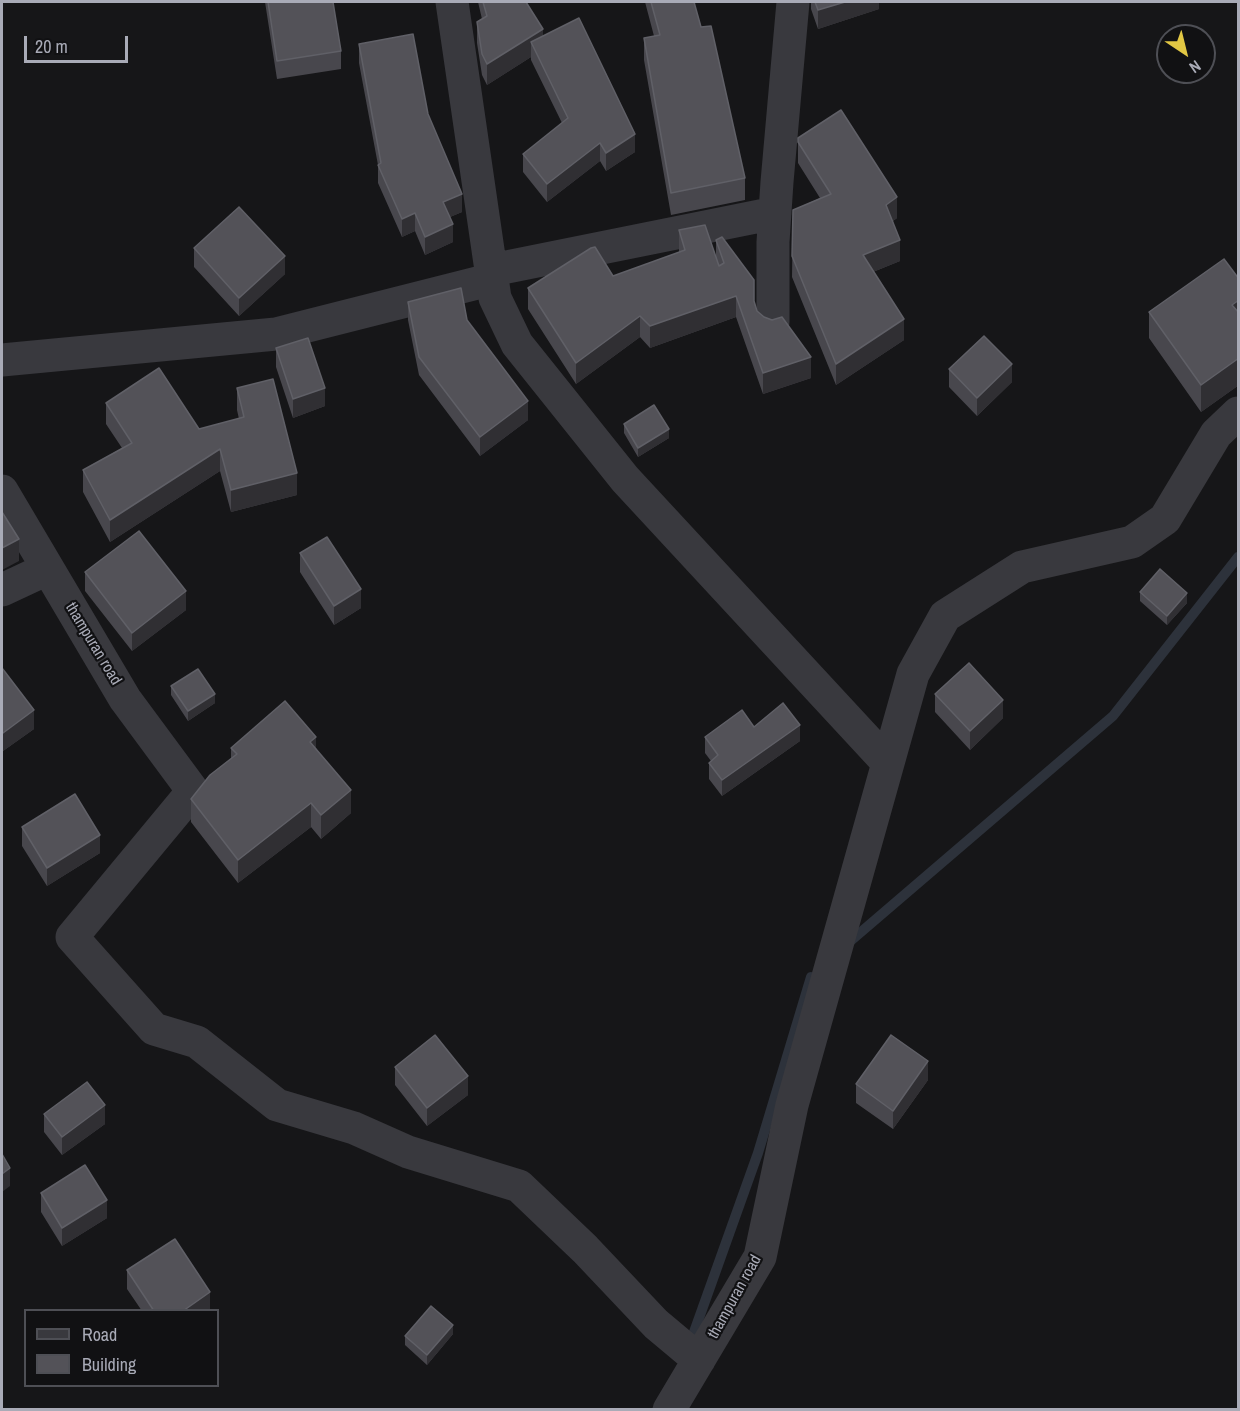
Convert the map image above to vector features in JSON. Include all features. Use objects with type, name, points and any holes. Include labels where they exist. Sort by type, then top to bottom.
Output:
[{"type":"street","points":[[452,2],[495,298],[517,344],[625,479],[888,764]]},
{"type":"street","points":[[773,322],[775,213],[792,2]]},
{"type":"street","points":[[2,360],[276,334],[492,275],[775,213]]},
{"type":"street","name":"thampuran road","points":[[669,1410],[760,1257],[792,1105],[913,674],[945,616],[1022,567],[1132,542],[1165,519],[1216,434],[1239,413]]},
{"type":"street","name":"thampuran road","points":[[2,491],[125,699],[193,791],[72,937],[154,1029],[197,1042],[277,1105],[354,1128],[408,1152],[519,1186],[585,1249],[656,1324],[698,1358]]},
{"type":"street","points":[[2,590],[48,569]]},
{"type":"building","points":[[268,2],[333,2],[341,51],[277,61]]},
{"type":"building","points":[[483,2],[526,2],[543,29],[487,64],[482,54],[477,22],[487,16]]},
{"type":"building","points":[[651,2],[694,2],[701,27],[711,26],[745,178],[671,193],[644,38],[660,35]]},
{"type":"building","points":[[815,2],[845,2],[818,10]]},
{"type":"building","points":[[579,18],[635,134],[606,153],[600,143],[547,184],[523,154],[568,118],[531,42]]},
{"type":"building","points":[[413,34],[428,114],[462,194],[443,202],[453,224],[425,237],[415,213],[402,219],[378,165],[381,163],[359,44]]},
{"type":"building","points":[[841,110],[897,197],[886,205],[900,240],[863,255],[904,319],[836,364],[792,256],[793,210],[831,194],[798,142],[798,138]]},
{"type":"building","points":[[239,207],[285,256],[239,298],[194,248]]},
{"type":"building","points":[[705,225],[719,266],[724,263],[716,240],[722,237],[754,280],[754,301],[757,311],[772,320],[782,317],[811,357],[763,373],[736,296],[650,326],[640,316],[576,363],[528,288],[595,247],[613,276],[685,250],[679,230]]},
{"type":"building","points":[[1224,259],[1239,279],[1239,300],[1232,305],[1239,313],[1239,358],[1201,385],[1149,312]]},
{"type":"building","points":[[461,288],[467,320],[528,401],[480,437],[419,357],[408,302]]},
{"type":"building","points":[[984,336],[1012,364],[977,398],[949,369]]},
{"type":"building","points":[[308,338],[325,388],[293,399],[276,348]]},
{"type":"building","points":[[159,368],[199,429],[244,417],[237,388],[273,379],[297,473],[231,490],[220,449],[110,520],[83,470],[132,443],[106,403]]},
{"type":"building","points":[[654,405],[669,429],[638,448],[624,424]]},
{"type":"building","points":[[2,512],[19,539],[2,548]]},
{"type":"building","points":[[139,531],[186,591],[132,633],[85,572]]},
{"type":"building","points":[[327,537],[361,589],[334,606],[300,553]]},
{"type":"building","points":[[1160,569],[1187,593],[1167,616],[1140,592]]},
{"type":"building","points":[[969,663],[1003,700],[970,731],[935,694]]},
{"type":"building","points":[[2,668],[34,710],[3,733],[2,731]]},
{"type":"building","points":[[198,669],[215,694],[188,711],[171,686]]},
{"type":"building","points":[[285,701],[316,737],[310,742],[351,790],[321,815],[311,803],[238,860],[191,799],[210,775],[237,754],[231,748]]},
{"type":"building","points":[[783,703],[800,725],[722,780],[709,763],[718,755],[705,737],[742,710],[754,727]]},
{"type":"building","points":[[75,794],[100,835],[47,868],[22,827]]},
{"type":"building","points":[[435,1035],[468,1076],[427,1108],[395,1067]]},
{"type":"building","points":[[891,1035],[928,1061],[893,1111],[856,1084]]},
{"type":"building","points":[[87,1082],[105,1105],[62,1137],[44,1114]]},
{"type":"building","points":[[2,1154],[10,1168],[2,1174]]},
{"type":"building","points":[[85,1165],[107,1200],[62,1228],[41,1193]]},
{"type":"building","points":[[175,1239],[210,1292],[186,1309],[153,1309],[127,1270]]},
{"type":"building","points":[[431,1306],[453,1325],[427,1355],[405,1336]]},
{"type":"waterway","points":[[847,944],[1113,716],[1238,557]]},
{"type":"waterway","points":[[689,1346],[758,1153],[811,977]]}]
